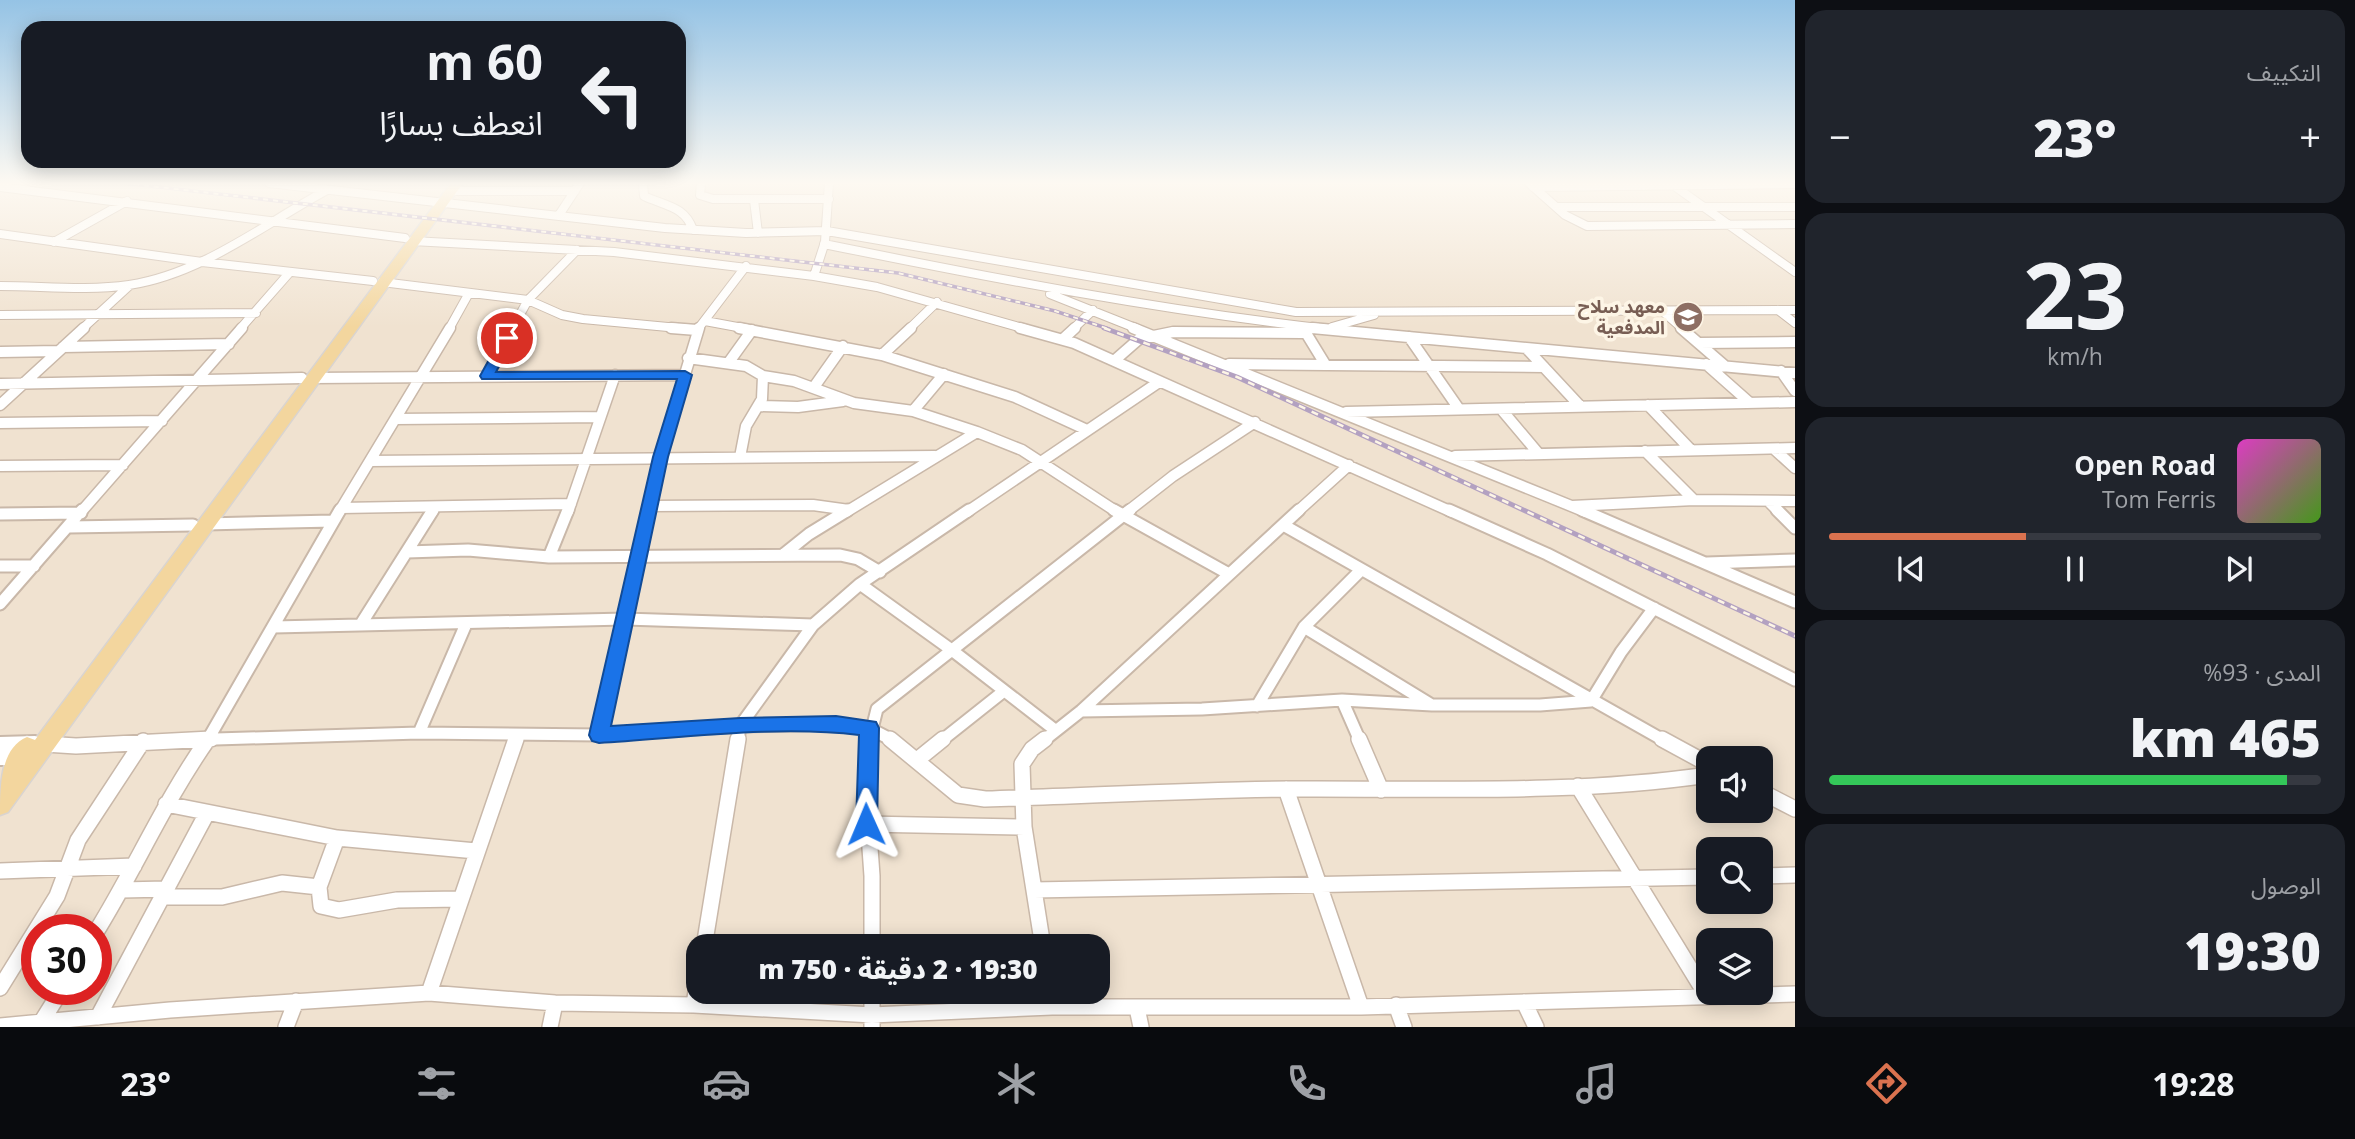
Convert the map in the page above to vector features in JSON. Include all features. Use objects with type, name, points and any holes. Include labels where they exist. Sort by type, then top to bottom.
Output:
[{"type":"main road","points":[[0,783],[31,750],[415,231]]},
{"type":"main road","points":[[0,804],[31,750]]},
{"type":"street","points":[[54,242],[74,231]]},
{"type":"street","points":[[0,286],[130,285],[202,262],[253,231]]},
{"type":"street","points":[[353,231],[408,239],[577,250],[814,275],[877,286],[1063,339],[1255,422],[1546,554],[1795,680]]},
{"type":"street","points":[[713,231],[827,231],[1296,312],[1795,310]]},
{"type":"street","points":[[814,275],[820,264],[827,231]]},
{"type":"street","points":[[1738,231],[1795,272]]},
{"type":"street","points":[[0,234],[202,262],[528,300],[562,315],[583,319],[752,330],[843,346],[882,355],[1015,397],[1087,430]]},
{"type":"street","points":[[824,244],[1028,285],[1209,315],[1322,329],[1795,373]]},
{"type":"street","points":[[487,376],[528,300],[577,250]]},
{"type":"street","points":[[599,735],[660,457],[688,358],[701,326],[746,266]]},
{"type":"street","points":[[0,604],[290,272]]},
{"type":"street","points":[[0,405],[130,285]]},
{"type":"street","points":[[1028,285],[1156,334],[1223,365],[1449,456],[1795,602]]},
{"type":"street","points":[[107,914],[182,776],[208,739],[332,521],[422,377],[469,293]]},
{"type":"street","points":[[882,355],[937,302]]},
{"type":"street","points":[[1063,339],[1093,310]]},
{"type":"street","points":[[1661,310],[1725,366]]},
{"type":"street","points":[[1778,310],[1795,323]]},
{"type":"street","points":[[0,315],[256,313]]},
{"type":"street","points":[[1115,360],[1138,339],[1156,334],[1201,331],[1306,333],[1349,324],[1380,313]]},
{"type":"street","points":[[729,362],[752,330]]},
{"type":"street","points":[[1306,333],[1325,364]]},
{"type":"street","points":[[1409,337],[1459,409]]},
{"type":"street","points":[[1699,343],[1795,342]]},
{"type":"street","points":[[0,352],[229,344]]},
{"type":"street","points":[[814,387],[843,346]]},
{"type":"street","points":[[1527,349],[1580,406]]},
{"type":"street","points":[[688,358],[729,362],[752,368],[763,376],[814,387],[846,401],[913,411],[977,432],[1040,461],[1123,516],[1228,574]]},
{"type":"street","points":[[1706,364],[1750,403]]},
{"type":"street","points":[[1223,365],[1544,367]]},
{"type":"street","points":[[1781,371],[1795,391]]},
{"type":"street","points":[[913,411],[944,374]]},
{"type":"street","points":[[548,557],[571,504],[615,375]]},
{"type":"street","points":[[0,384],[685,375]]},
{"type":"street","points":[[740,457],[746,426],[762,399],[763,376]]},
{"type":"street","points":[[706,934],[740,726],[813,625],[860,584],[1159,382]]},
{"type":"street","points":[[758,406],[808,406],[846,401]]},
{"type":"street","points":[[1340,412],[1795,402]]},
{"type":"street","points":[[1648,405],[1691,450]]},
{"type":"street","points":[[1501,409],[1538,453]]},
{"type":"street","points":[[396,419],[600,417]]},
{"type":"street","points":[[0,423],[162,421]]},
{"type":"street","points":[[872,934],[872,876],[866,824],[869,728],[877,709],[1173,476],[1255,422]]},
{"type":"street","points":[[784,554],[809,534],[977,432]]},
{"type":"street","points":[[1449,456],[1795,448]]},
{"type":"street","points":[[1774,449],[1795,468]]},
{"type":"street","points":[[1645,451],[1694,500]]},
{"type":"street","points":[[370,461],[935,456]]},
{"type":"street","points":[[0,466],[123,465]]},
{"type":"street","points":[[1041,934],[1024,827],[1025,797],[1020,771],[1022,764],[1032,749],[1081,711],[1349,466]]},
{"type":"street","points":[[1569,506],[1694,500],[1795,501]]},
{"type":"street","points":[[1768,501],[1795,528]]},
{"type":"street","points":[[341,508],[571,504]]},
{"type":"street","points":[[651,506],[813,505],[849,510]]},
{"type":"street","points":[[361,624],[435,507]]},
{"type":"street","points":[[0,514],[81,513]]},
{"type":"street","points":[[69,527],[332,521]]},
{"type":"street","points":[[1285,526],[1591,701],[1696,758]]},
{"type":"street","points":[[407,552],[468,550],[548,557],[784,554],[849,556],[880,572]]},
{"type":"street","points":[[1704,563],[1795,559]]},
{"type":"street","points":[[0,566],[34,566]]},
{"type":"street","points":[[1257,706],[1304,627],[1361,570]]},
{"type":"street","points":[[860,584],[953,651],[1055,730]]},
{"type":"street","points":[[1591,701],[1621,652],[1654,608]]},
{"type":"street","points":[[274,627],[625,619],[813,625]]},
{"type":"street","points":[[419,733],[466,624]]},
{"type":"street","points":[[1304,627],[1432,705]]},
{"type":"street","points":[[917,760],[1004,691]]},
{"type":"street","points":[[1081,711],[1257,706],[1342,700],[1432,705],[1540,705],[1591,701]]},
{"type":"street","points":[[1342,700],[1381,790]]},
{"type":"street","points":[[0,757],[31,750],[143,741],[419,733],[599,735],[740,726],[836,724],[869,728],[894,741],[958,794],[968,798],[1286,789],[1381,790],[1647,784],[1696,777]]},
{"type":"street","points":[[429,993],[517,736]]},
{"type":"street","points":[[0,988],[57,896],[78,840],[143,741]]},
{"type":"street","points":[[0,744],[31,750]]},
{"type":"street","points":[[1578,786],[1696,978]]},
{"type":"street","points":[[1286,789],[1321,884],[1361,1007]]},
{"type":"street","points":[[1773,798],[1795,809]]},
{"type":"street","points":[[166,804],[337,838],[476,851]]},
{"type":"street","points":[[98,1017],[208,813]]},
{"type":"street","points":[[866,824],[1024,827]]},
{"type":"street","points":[[337,838],[319,887],[321,906],[339,910],[397,900],[460,899]]},
{"type":"street","points":[[0,872],[134,866]]},
{"type":"street","points":[[1773,876],[1795,875]]},
{"type":"street","points":[[1034,890],[1696,877]]},
{"type":"street","points":[[122,890],[222,897],[282,883],[319,887]]},
{"type":"street","points":[[0,1026],[429,993],[555,1003],[694,1005],[872,1021],[1017,1004]]},
{"type":"street","points":[[1094,1004],[1138,1008],[1361,1007],[1696,996]]},
{"type":"street","points":[[1773,998],[1792,998]]},
{"type":"street","points":[[286,1027],[296,1002]]},
{"type":"street","points":[[1524,1002],[1536,1027]]},
{"type":"street","points":[[550,1027],[555,1003]]},
{"type":"street","points":[[42,1021],[52,1005]]},
{"type":"street","points":[[1396,1005],[1404,1027]]},
{"type":"street","points":[[1138,1008],[1141,1027]]},
{"type":"shaded area","points":[[0,231],[1795,231],[1795,1027],[0,1027]]},
{"type":"railway","points":[[536,231],[898,273],[1055,311],[1109,329]]},
{"type":"railway","points":[[1104,328],[1237,377],[1795,636]]},
{"type":"place","name":"معهد سلاح المدفعية","points":[[1688,317]]},
{"type":"route","points":[[507,338],[487,376],[685,375],[660,457],[599,735],[740,726],[836,724],[869,728],[866,824]]}]
